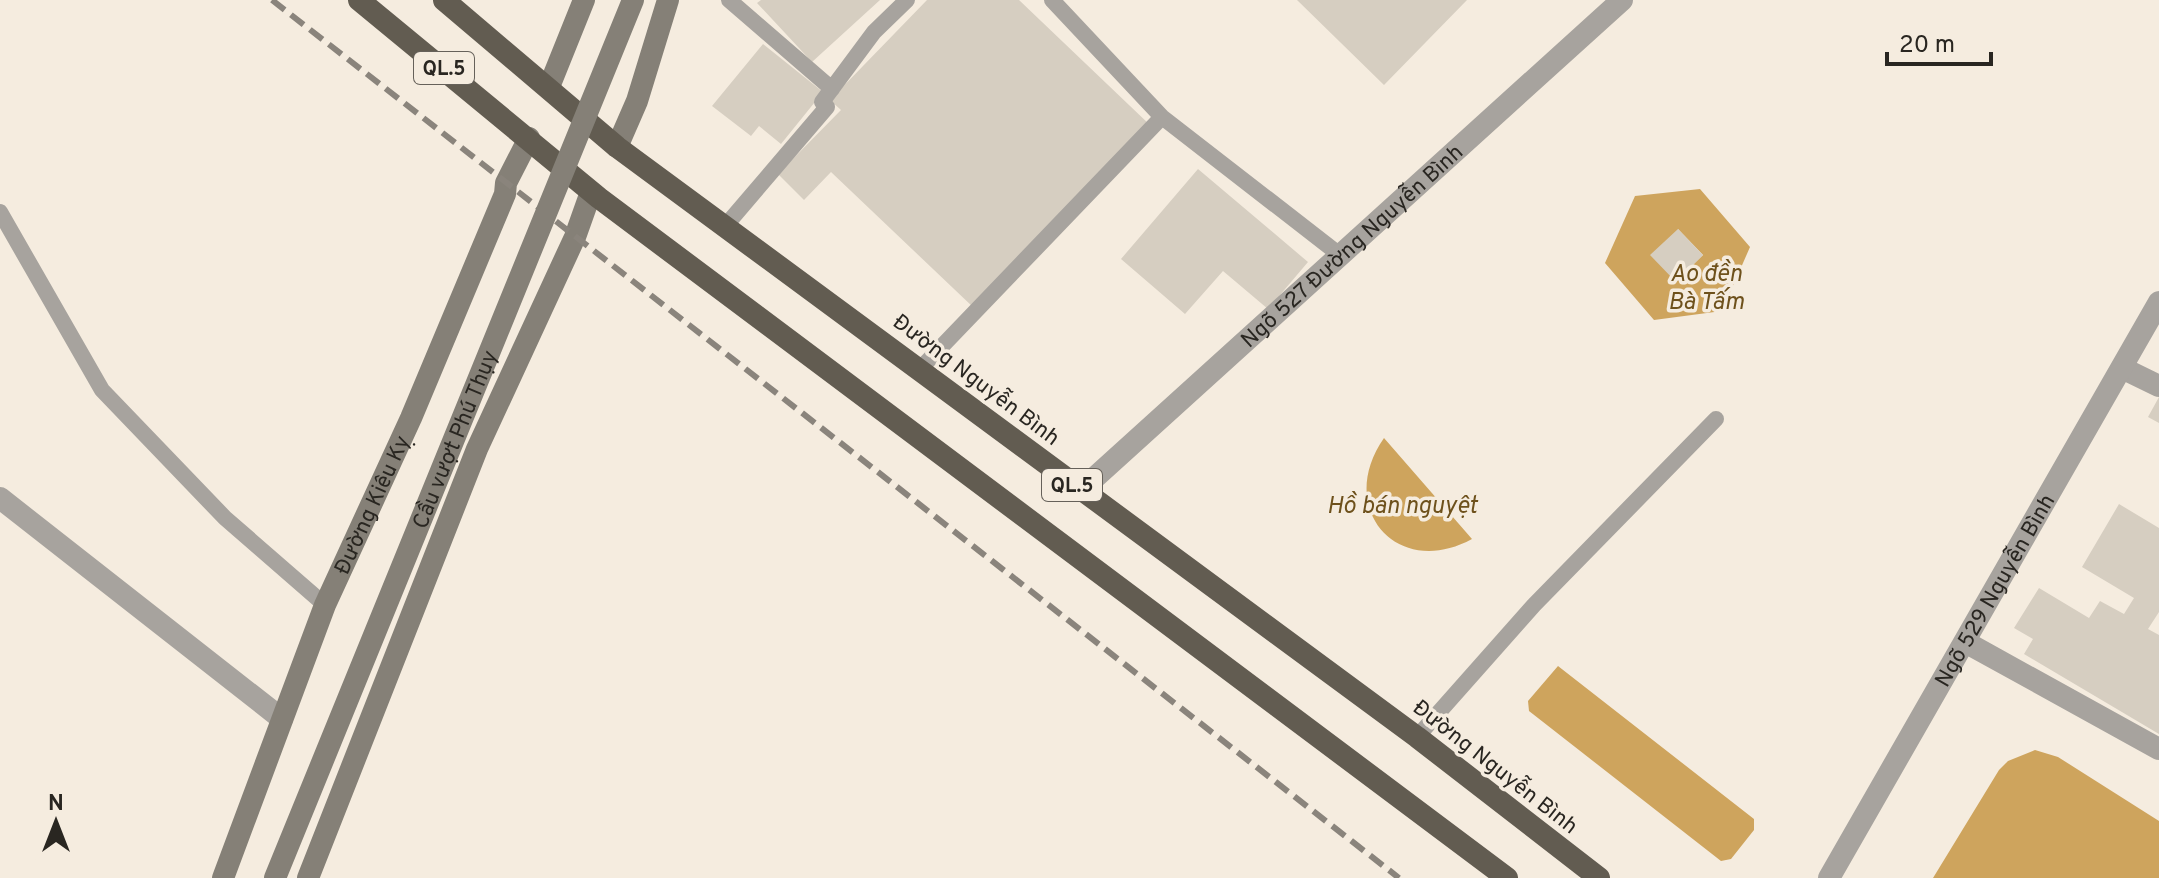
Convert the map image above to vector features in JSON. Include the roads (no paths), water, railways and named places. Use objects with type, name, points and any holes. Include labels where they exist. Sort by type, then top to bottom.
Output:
[{"type":"highway","name":"QL.5","points":[[359,0],[591,192],[1507,878]]},
{"type":"highway","name":"Đường Nguyễn Bình","points":[[444,0],[617,147],[727,224],[1080,491],[1417,737],[1599,878]]},
{"type":"main road","points":[[549,87],[584,0]]},
{"type":"main road","name":"Cầu vượt Phú Thụy","points":[[275,878],[633,0]]},
{"type":"main road","points":[[617,147],[637,101],[668,0]]},
{"type":"main road","name":"Đường Kiêu Kỵ","points":[[223,878],[325,605],[411,418],[505,194],[506,183],[529,138]]},
{"type":"main road","points":[[308,878],[477,449],[575,237],[591,192]]},
{"type":"street","name":"Ngõ 527 Đường Nguyễn Bình","points":[[1080,491],[1622,0]]},
{"type":"street","name":"Ngõ 529 Nguyễn Bình","points":[[1829,878],[1967,643],[2159,302]]},
{"type":"street","points":[[2122,368],[2159,386]]},
{"type":"street","points":[[0,498],[282,719]]},
{"type":"street","points":[[1967,643],[2159,749]]},
{"type":"lane","points":[[729,0],[832,89]]},
{"type":"lane","points":[[727,224],[827,107],[822,102],[874,32],[907,0]]},
{"type":"lane","points":[[1052,0],[1162,117],[1340,255]]},
{"type":"lane","points":[[921,368],[1162,117]]},
{"type":"lane","points":[[0,212],[102,390],[225,518],[325,605]]},
{"type":"lane","points":[[1417,737],[1508,632],[1716,419]]},
{"type":"water","name":"Ao đền Bà Tấm","points":[[1700,189],[1750,247],[1722,311],[1654,320],[1605,263],[1635,196]],"holes":[[[1678,229],[1703,255],[1676,281]]]},
{"type":"water","name":"Hồ bán nguyệt","points":[[1384,438],[1472,539],[1445,549],[1420,550],[1398,544],[1382,530],[1371,512],[1367,489],[1371,464]]},
{"type":"water","points":[[1558,666],[1754,819],[1754,830],[1731,859],[1721,861],[1529,711],[1528,701]]},
{"type":"water","points":[[2035,750],[2058,757],[2159,821],[2159,878],[1933,878],[1999,770],[2008,761]]},
{"type":"railway","points":[[272,0],[1399,878]]}]
